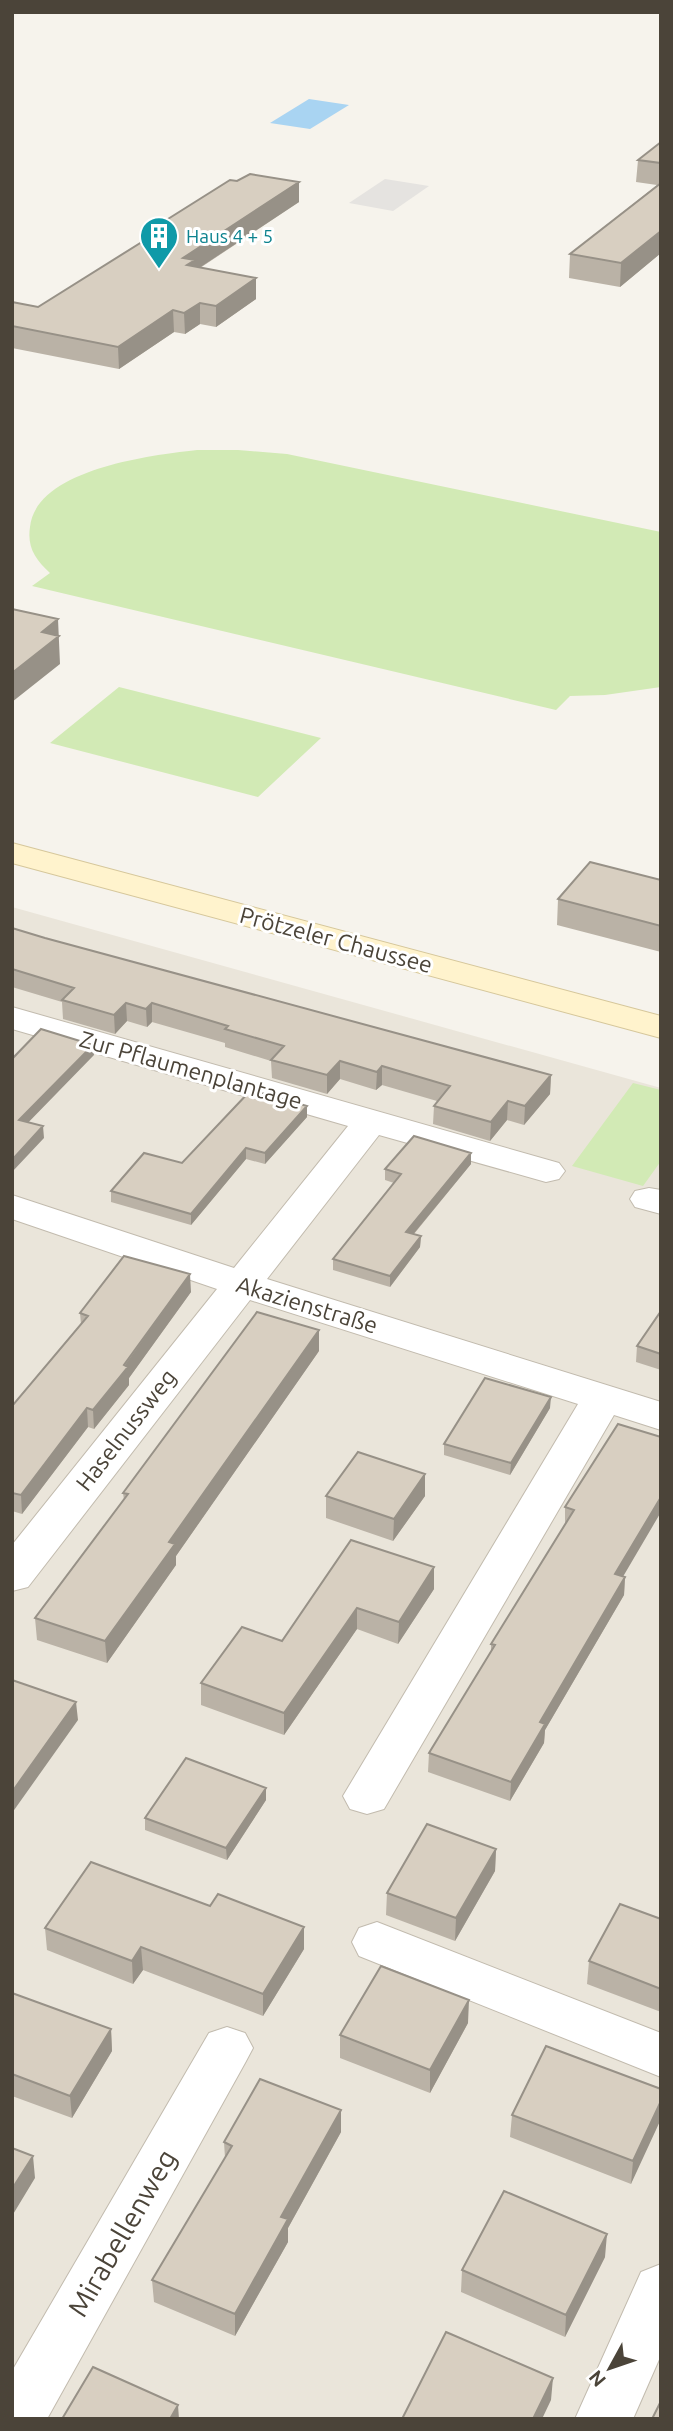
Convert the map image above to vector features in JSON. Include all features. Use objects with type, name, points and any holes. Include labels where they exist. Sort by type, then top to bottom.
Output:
[{"type":"main road","name":"Prötzeler Chaussee","points":[[12,853],[661,1027]]},
{"type":"street","name":"Zur Pflaumenplantage","points":[[12,1018],[546,1171]]},
{"type":"street","points":[[240,1284],[370,1122]]},
{"type":"street","name":"Akazienstraße","points":[[12,1206],[240,1284],[661,1416]]},
{"type":"street","name":"Haselnussweg","points":[[12,1576],[240,1284]]},
{"type":"street","points":[[368,1796],[604,1398]]},
{"type":"street","points":[[377,1942],[661,2056]]},
{"type":"street","name":"Mirabellenweg","points":[[16,2419],[227,2048]]},
{"type":"street","points":[[604,2419],[661,2289]]},
{"type":"shaded area","points":[[385,179],[429,186],[393,211],[349,203]]},
{"type":"shaded area","points":[[12,907],[661,1088],[661,2419],[12,2419]]},
{"type":"green space","points":[[197,450],[287,454],[661,532],[661,687],[605,695],[570,696],[556,710],[32,586],[50,573],[33,552],[29,534],[37,507],[52,491],[74,478],[126,461]]},
{"type":"green space","points":[[119,687],[321,738],[258,797],[50,743]]},
{"type":"green space","points":[[633,1083],[661,1090],[661,1161],[643,1186],[572,1166]]},
{"type":"water","points":[[309,99],[349,105],[310,129],[270,123]]},
{"type":"building","points":[[661,142],[661,163],[638,160]]},
{"type":"building","points":[[250,174],[299,182],[183,258],[195,260],[187,265],[256,278],[216,306],[200,303],[184,313],[173,310],[118,347],[12,326],[12,302],[38,307],[169,225],[160,224],[230,180],[237,181]]},
{"type":"building","points":[[661,183],[661,231],[621,263],[570,254]]},
{"type":"building","points":[[12,609],[58,619],[42,632],[59,636],[12,673]]},
{"type":"building","points":[[590,862],[661,880],[661,926],[558,899]]},
{"type":"building","points":[[12,928],[551,1075],[525,1106],[508,1101],[491,1122],[434,1106],[450,1086],[382,1066],[377,1072],[340,1061],[327,1075],[271,1060],[284,1046],[225,1029],[228,1026],[152,1003],[146,1009],[126,1003],[114,1015],[62,1000],[74,988],[12,969]]},
{"type":"building","points":[[41,1029],[93,1045],[19,1120],[43,1126],[12,1160],[12,1059]]},
{"type":"building","points":[[251,1090],[307,1106],[265,1153],[246,1148],[191,1214],[111,1191],[144,1153],[182,1163]]},
{"type":"building","points":[[414,1136],[471,1153],[406,1232],[421,1236],[390,1276],[333,1259],[401,1174],[385,1169]]},
{"type":"building","points":[[124,1256],[190,1274],[124,1365],[128,1367],[93,1410],[87,1408],[21,1495],[12,1493],[12,1406],[88,1316],[80,1313]]},
{"type":"building","points":[[661,1311],[661,1354],[637,1346]]},
{"type":"building","points":[[257,1312],[319,1330],[169,1542],[175,1544],[105,1641],[35,1618],[128,1494],[123,1493]]},
{"type":"building","points":[[485,1378],[551,1397],[511,1463],[444,1444]]},
{"type":"building","points":[[618,1424],[661,1437],[661,1497],[615,1574],[625,1577],[540,1722],[545,1724],[511,1782],[429,1753],[495,1645],[491,1644],[574,1510],[565,1507]]},
{"type":"building","points":[[358,1452],[425,1474],[394,1519],[326,1496]]},
{"type":"building","points":[[351,1540],[434,1567],[399,1622],[357,1608],[284,1713],[201,1683],[242,1627],[282,1641]]},
{"type":"building","points":[[12,1680],[76,1702],[12,1792]]},
{"type":"building","points":[[186,1758],[266,1788],[226,1848],[145,1818]]},
{"type":"building","points":[[427,1824],[496,1849],[456,1918],[387,1893]]},
{"type":"building","points":[[91,1862],[210,1906],[218,1894],[304,1927],[263,1994],[141,1947],[132,1961],[45,1928]]},
{"type":"building","points":[[620,1904],[661,1919],[661,1989],[589,1961]]},
{"type":"building","points":[[381,1966],[469,2000],[430,2070],[340,2035]]},
{"type":"building","points":[[12,1993],[111,2029],[70,2096],[12,2074]]},
{"type":"building","points":[[546,2046],[661,2089],[661,2101],[633,2161],[512,2115]]},
{"type":"building","points":[[260,2079],[341,2110],[281,2217],[288,2219],[235,2314],[152,2280],[232,2146],[224,2142]]},
{"type":"building","points":[[12,2148],[33,2156],[12,2189]]},
{"type":"building","points":[[504,2191],[607,2234],[566,2315],[462,2270]]},
{"type":"building","points":[[446,2332],[553,2378],[533,2419],[402,2419]]},
{"type":"building","points":[[93,2367],[178,2405],[170,2419],[62,2419]]},
{"type":"building","points":[[661,2401],[661,2419],[652,2419]]},
{"type":"place","name":"Haus 4 + 5","points":[[159,270]]}]
